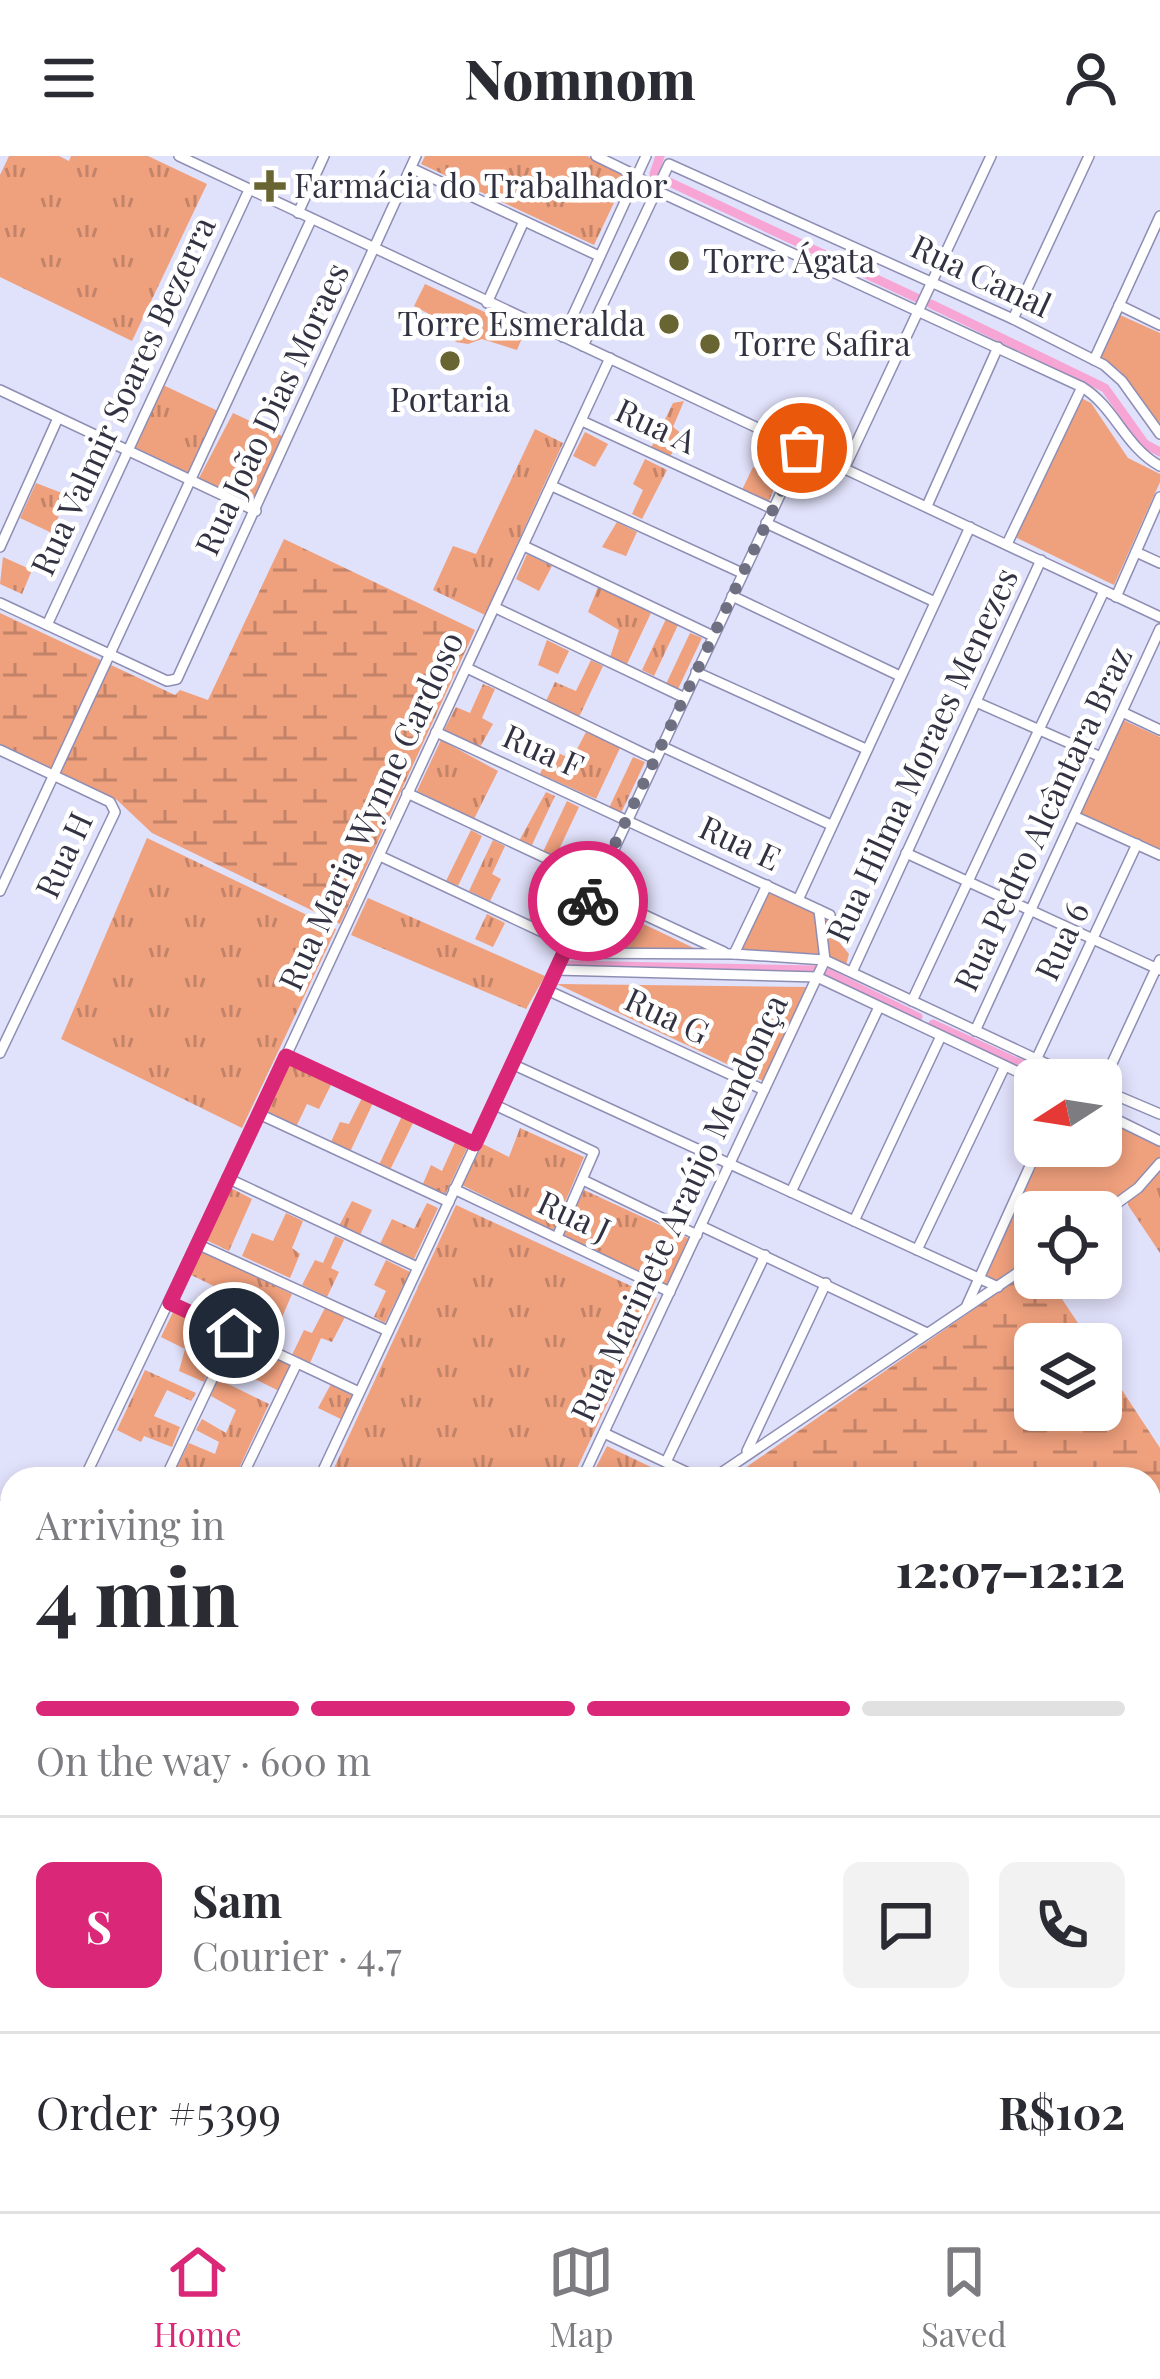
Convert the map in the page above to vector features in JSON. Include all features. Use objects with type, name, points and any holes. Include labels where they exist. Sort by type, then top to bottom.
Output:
[{"type":"street","points":[[179,156],[1160,617]]},
{"type":"street","points":[[213,171],[220,156]]},
{"type":"street","points":[[298,213],[324,156]]},
{"type":"street","name":"Rua João Dias Moraes","points":[[109,652],[174,681],[416,156]]},
{"type":"street","points":[[596,156],[655,190],[1082,387],[1097,398],[1142,455],[1160,466]]},
{"type":"street","points":[[563,337],[646,156]]},
{"type":"street","points":[[1013,319],[1089,156]]},
{"type":"street","points":[[845,467],[933,284],[987,157]]},
{"type":"street","name":"Rua Canal","points":[[583,346],[670,160],[1094,360],[1122,381],[1160,434]]},
{"type":"street","points":[[411,168],[598,256]]},
{"type":"street","name":"Rua Valmir Soares Bezerra","points":[[47,625],[249,190]]},
{"type":"street","points":[[0,891],[311,220]]},
{"type":"street","points":[[488,303],[524,221]]},
{"type":"street","points":[[1094,360],[1159,222]]},
{"type":"street","points":[[1119,305],[1160,325]]},
{"type":"street","points":[[927,506],[998,347]]},
{"type":"street","name":"Rua Maria Wynne Cardoso","points":[[90,1467],[260,1114],[610,358]]},
{"type":"street","points":[[1007,544],[1082,387]]},
{"type":"street","points":[[0,391],[256,511]]},
{"type":"street","points":[[0,547],[58,418]]},
{"type":"street","name":"Rua A","points":[[582,421],[773,509]]},
{"type":"street","points":[[325,1467],[802,448]]},
{"type":"street","points":[[552,486],[742,573]]},
{"type":"street","points":[[1116,597],[1160,497]]},
{"type":"street","points":[[766,523],[935,602]]},
{"type":"street","points":[[798,900],[970,527]]},
{"type":"street","points":[[524,546],[713,636]]},
{"type":"street","points":[[1136,552],[1160,563]]},
{"type":"street","name":"Rua Hilma Moraes Menezes","points":[[852,972],[1041,560]]},
{"type":"street","points":[[912,1001],[1104,591]]},
{"type":"street","points":[[732,596],[900,676]]},
{"type":"street","points":[[0,603],[109,652]]},
{"type":"street","points":[[496,608],[683,698]]},
{"type":"street","name":"Rua Pedro Alcântara Braz","points":[[975,1031],[1160,629]]},
{"type":"street","points":[[467,668],[655,759]]},
{"type":"street","points":[[696,672],[866,749]]},
{"type":"street","points":[[976,702],[1101,757]]},
{"type":"street","points":[[1122,712],[1160,730]]},
{"type":"street","name":"Rua F","points":[[436,732],[627,819]]},
{"type":"street","points":[[661,746],[831,825]]},
{"type":"street","points":[[0,750],[53,777]]},
{"type":"street","name":"Rua H","points":[[0,1053],[115,809],[110,802],[53,777]]},
{"type":"street","points":[[407,794],[731,954]]},
{"type":"street","points":[[1074,816],[1160,855]]},
{"type":"street","name":"Rua E","points":[[627,819],[825,912],[825,960]]},
{"type":"street","name":"Rua 6","points":[[1036,1059],[1137,844]]},
{"type":"street","points":[[907,853],[1159,966],[1115,1059]]},
{"type":"street","points":[[380,856],[566,949],[825,960],[1034,1059]]},
{"type":"street","points":[[731,954],[767,885]]},
{"type":"street","name":"Rua Marinete Araújo Mendonça","points":[[588,1467],[825,960]]},
{"type":"street","points":[[556,970],[817,977],[1014,1070]]},
{"type":"street","name":"Rua G","points":[[547,990],[764,1090]]},
{"type":"street","points":[[791,1192],[879,1007]]},
{"type":"street","points":[[922,1027],[929,1009]]},
{"type":"street","points":[[854,1221],[941,1036]]},
{"type":"street","points":[[286,1056],[475,1144]]},
{"type":"street","points":[[512,1064],[998,1287]]},
{"type":"street","points":[[917,1250],[1005,1066]]},
{"type":"street","points":[[1122,1097],[1160,1114]]},
{"type":"street","points":[[493,1104],[592,1149],[594,1157],[557,1237]]},
{"type":"street","points":[[260,1114],[449,1202]]},
{"type":"street","points":[[1122,1122],[1160,1141]]},
{"type":"street","points":[[1122,1200],[1160,1163]]},
{"type":"street","points":[[967,1305],[1029,1167]]},
{"type":"street","points":[[227,1178],[417,1267]]},
{"type":"street","points":[[583,1180],[765,1255],[926,1333]]},
{"type":"street","name":"Rua J","points":[[454,1190],[670,1292]]},
{"type":"street","points":[[197,1244],[388,1331]]},
{"type":"street","points":[[666,1462],[765,1255]]},
{"type":"street","points":[[729,1467],[1014,1276]]},
{"type":"street","points":[[745,1456],[826,1283]]},
{"type":"street","points":[[170,1303],[359,1392]]},
{"type":"street","points":[[171,1467],[234,1333]]},
{"type":"street","points":[[247,1467],[297,1363]]},
{"type":"street","points":[[604,1433],[676,1467]]},
{"type":"green space","points":[[9,156],[59,156],[69,161],[71,156],[148,156],[207,184],[132,341],[0,277],[0,175]]},
{"type":"green space","points":[[425,156],[587,156],[627,175],[594,245],[421,164]]},
{"type":"green space","points":[[425,284],[525,331],[517,350],[482,339],[456,342],[444,322],[414,306]]},
{"type":"green space","points":[[1120,315],[1160,333],[1160,429],[1119,370],[1100,358]]},
{"type":"green space","points":[[163,385],[218,411],[189,473],[134,447]]},
{"type":"green space","points":[[1081,398],[1091,403],[1128,458],[1160,474],[1114,585],[1015,537]]},
{"type":"green space","points":[[684,401],[673,427],[682,434],[670,457],[651,448],[673,403]]},
{"type":"green space","points":[[233,413],[284,437],[250,506],[198,480]]},
{"type":"green space","points":[[535,429],[563,443],[485,615],[433,590],[453,546],[476,554]]},
{"type":"green space","points":[[585,432],[608,444],[595,467],[573,456]]},
{"type":"green space","points":[[645,459],[667,470],[642,519],[632,514],[643,490],[633,484]]},
{"type":"green space","points":[[753,467],[778,480],[768,503],[741,492]]},
{"type":"green space","points":[[36,483],[67,495],[52,533],[20,518]]},
{"type":"green space","points":[[617,522],[637,532],[626,556],[602,547]]},
{"type":"green space","points":[[284,539],[475,630],[340,924],[152,833],[117,800],[0,746],[0,613],[175,695],[180,690],[208,700]]},
{"type":"green space","points":[[527,554],[552,566],[539,591],[516,579]]},
{"type":"green space","points":[[3,557],[32,570],[22,594],[0,584]]},
{"type":"green space","points":[[598,587],[651,613],[627,664],[610,657],[619,630],[588,612]]},
{"type":"green space","points":[[666,619],[678,625],[654,676],[642,670]]},
{"type":"green space","points":[[690,633],[702,638],[678,689],[666,684]]},
{"type":"green space","points":[[547,640],[569,651],[558,674],[538,665]]},
{"type":"green space","points":[[591,660],[603,666],[579,717],[546,701],[555,682],[576,691]]},
{"type":"green space","points":[[483,684],[495,689],[482,718],[493,724],[480,747],[444,730],[456,707],[470,713]]},
{"type":"green space","points":[[1123,720],[1160,737],[1160,851],[1080,814]]},
{"type":"green space","points":[[586,732],[620,748],[596,799],[540,774],[551,750],[572,759]]},
{"type":"green space","points":[[441,740],[498,771],[474,819],[417,791]]},
{"type":"green space","points":[[633,757],[645,762],[621,813],[609,808]]},
{"type":"green space","points":[[546,792],[555,796],[531,847],[519,841]]},
{"type":"green space","points":[[567,801],[579,807],[555,858],[543,852]]},
{"type":"green space","points":[[471,830],[482,836],[458,886],[446,881]]},
{"type":"green space","points":[[147,838],[336,929],[242,1128],[61,1039]]},
{"type":"green space","points":[[493,840],[505,846],[492,874],[501,879],[490,901],[469,891]]},
{"type":"green space","points":[[551,868],[589,886],[565,937],[529,919]]},
{"type":"green space","points":[[767,891],[839,924],[834,936],[849,954],[846,965],[740,951]]},
{"type":"green space","points":[[368,898],[545,976],[526,1009],[351,935]]},
{"type":"green space","points":[[595,901],[698,950],[573,948]]},
{"type":"green space","points":[[487,914],[505,923],[493,947],[475,939]]},
{"type":"green space","points":[[557,984],[806,987],[763,1081]]},
{"type":"green space","points":[[289,1062],[332,1083],[319,1109],[307,1104],[295,1129],[265,1113]]},
{"type":"green space","points":[[362,1098],[373,1103],[349,1154],[330,1144],[340,1122],[349,1124]]},
{"type":"green space","points":[[402,1116],[414,1121],[389,1172],[378,1167]]},
{"type":"green space","points":[[1122,1125],[1160,1142],[1160,1163],[1148,1179],[1122,1197],[1122,1191],[1021,1191],[1033,1167],[1122,1167]]},
{"type":"green space","points":[[520,1128],[584,1157],[553,1231],[462,1185],[483,1144],[509,1157]]},
{"type":"green space","points":[[456,1140],[468,1146],[444,1197],[422,1186],[431,1165],[442,1171]]},
{"type":"green space","points":[[1160,1163],[1160,1253],[1128,1205],[1128,1196]]},
{"type":"green space","points":[[229,1187],[252,1199],[229,1251],[204,1239]]},
{"type":"green space","points":[[584,1190],[690,1239],[666,1288],[563,1235]]},
{"type":"green space","points":[[352,1201],[372,1210],[360,1235],[339,1226]]},
{"type":"green space","points":[[427,1203],[438,1208],[414,1259],[380,1244],[392,1219],[414,1229]]},
{"type":"green space","points":[[456,1205],[657,1298],[578,1467],[335,1467]]},
{"type":"green space","points":[[1014,1206],[1014,1276],[998,1287],[979,1278]]},
{"type":"green space","points":[[286,1213],[303,1221],[292,1248],[300,1254],[290,1278],[242,1256],[252,1233],[273,1241]]},
{"type":"green space","points":[[335,1236],[344,1240],[331,1268],[339,1272],[327,1297],[302,1285],[315,1260],[323,1263]]},
{"type":"green space","points":[[201,1250],[292,1294],[271,1343],[244,1330],[255,1307],[234,1296],[220,1322],[212,1317],[222,1290],[189,1274]]},
{"type":"green space","points":[[386,1260],[410,1272],[385,1323],[374,1317],[386,1291],[374,1285]]},
{"type":"green space","points":[[1014,1282],[1014,1299],[1062,1299],[1078,1323],[1014,1323],[1014,1431],[1122,1431],[1122,1390],[1160,1448],[1160,1467],[746,1467]]},
{"type":"green space","points":[[325,1308],[345,1317],[332,1342],[321,1338],[310,1363],[292,1355],[304,1330],[312,1333]]},
{"type":"green space","points":[[173,1312],[212,1329],[201,1357],[211,1364],[204,1382],[179,1371],[185,1349],[161,1337]]},
{"type":"green space","points":[[233,1338],[258,1350],[245,1375],[221,1363]]},
{"type":"green space","points":[[267,1354],[291,1366],[279,1391],[255,1379]]},
{"type":"green space","points":[[145,1370],[196,1393],[191,1401],[167,1390],[154,1416],[180,1427],[172,1447],[144,1436],[141,1442],[117,1430]]},
{"type":"green space","points":[[218,1379],[269,1404],[240,1467],[177,1467],[189,1443],[215,1454],[219,1442],[196,1430],[202,1419],[226,1433],[236,1410],[211,1396]]},
{"type":"green space","points":[[331,1384],[355,1396],[343,1420],[318,1408]]},
{"type":"green space","points":[[607,1446],[651,1467],[596,1467]]},
{"type":"waterway","points":[[654,174],[660,156]]},
{"type":"waterway","points":[[665,180],[917,298]]},
{"type":"waterway","points":[[931,304],[1105,388],[1145,444],[1160,452]]},
{"type":"waterway","points":[[564,965],[814,970]]},
{"type":"waterway","points":[[828,973],[918,1017]]},
{"type":"waterway","points":[[933,1024],[1014,1061]]},
{"type":"way so far","points":[[588,901],[802,448]]},
{"type":"place","name":"Farmácia do Trabalhador","points":[[270,186]]},
{"type":"place","name":"Torre Ágata","points":[[679,261]]},
{"type":"place","name":"Torre Esmeralda","points":[[669,324]]},
{"type":"place","name":"Torre Safira","points":[[710,344]]},
{"type":"place","name":"Portaria","points":[[450,361]]},
{"type":"route","points":[[234,1333],[170,1303],[286,1056],[475,1144],[588,901]]}]
